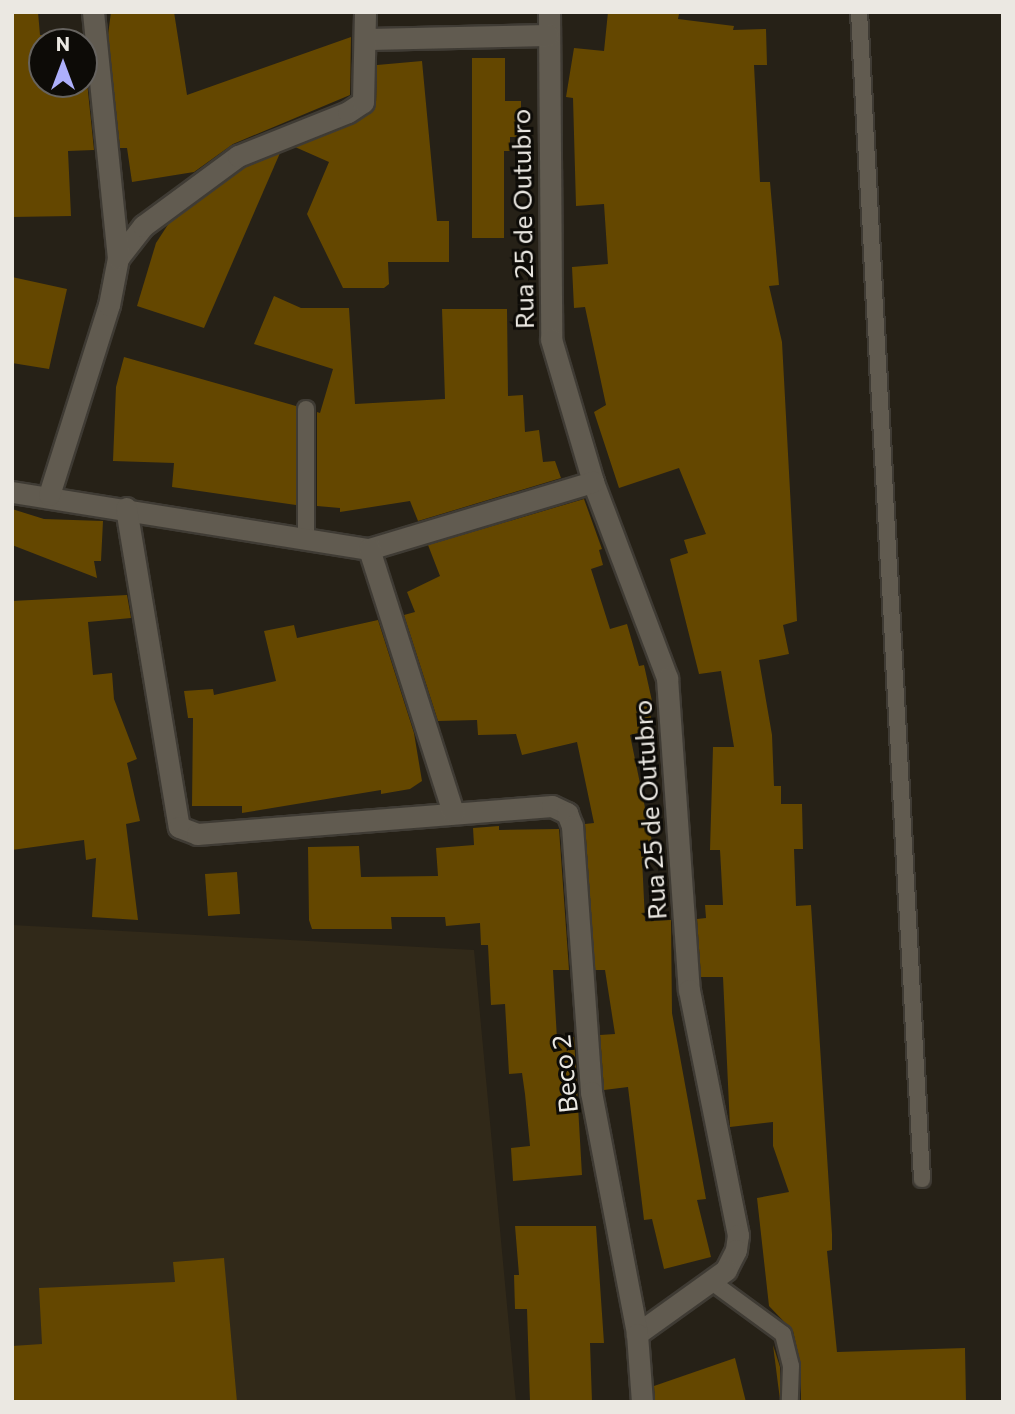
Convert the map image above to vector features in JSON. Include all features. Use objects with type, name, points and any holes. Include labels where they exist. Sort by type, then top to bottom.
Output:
[{"type":"street","points":[[48,495],[109,305],[118,258],[93,12]]},
{"type":"street","points":[[118,258],[143,226],[238,156],[357,107],[364,95],[368,39],[365,12]]},
{"type":"street","name":"Rua 25 de Outubro","points":[[549,12],[551,338],[593,482],[671,696],[689,990],[738,1235],[732,1262],[712,1283],[637,1334]]},
{"type":"street","points":[[368,39],[548,35]]},
{"type":"street","points":[[12,492],[48,495],[369,549],[593,482]]},
{"type":"street","points":[[126,508],[179,827],[208,834],[453,813],[369,549]]},
{"type":"street","name":"Beco 2","points":[[453,813],[552,806],[562,809],[572,826],[591,1092],[637,1334]]},
{"type":"street","points":[[637,1334],[642,1402]]},
{"type":"lane","points":[[859,12],[922,1179]]},
{"type":"lane","points":[[306,409],[306,538]]},
{"type":"lane","points":[[712,1283],[783,1334],[792,1366],[790,1402]]},
{"type":"shaded area","points":[[12,925],[474,950],[516,1402],[12,1402]]},
{"type":"building","points":[[12,12],[38,12],[39,28],[28,28],[28,98],[89,98],[94,150],[68,151],[71,216],[12,217]]},
{"type":"building","points":[[111,12],[174,12],[187,95],[351,37],[350,95],[233,144],[194,172],[132,182],[127,148],[120,148],[108,35]]},
{"type":"building","points":[[608,12],[679,14],[678,19],[734,26],[733,30],[766,29],[767,65],[754,65],[760,182],[770,182],[779,285],[769,286],[782,342],[797,621],[783,625],[789,654],[759,660],[772,735],[774,786],[781,786],[781,804],[802,804],[803,849],[794,849],[796,906],[811,905],[832,1234],[832,1250],[827,1251],[837,1352],[965,1348],[966,1402],[801,1402],[801,1366],[793,1331],[769,1306],[757,1198],[789,1192],[773,1146],[773,1122],[730,1127],[723,977],[701,977],[697,919],[706,918],[705,905],[723,905],[720,850],[710,850],[713,747],[734,747],[721,671],[699,674],[670,559],[688,553],[684,540],[706,534],[679,468],[619,488],[594,412],[606,405],[585,307],[574,308],[572,267],[608,264],[604,204],[576,206],[573,98],[566,97],[574,48],[604,51]]},
{"type":"building","points":[[472,58],[505,58],[505,101],[521,101],[521,137],[510,137],[510,151],[504,151],[504,238],[472,238]]},
{"type":"building","points":[[422,61],[437,221],[449,221],[449,262],[388,262],[389,284],[384,288],[343,288],[307,214],[329,162],[295,147],[371,113],[376,102],[377,65]]},
{"type":"building","points":[[280,153],[204,328],[137,306],[156,243],[169,223],[244,168]]},
{"type":"building","points":[[12,277],[67,289],[49,369],[12,363]]},
{"type":"building","points":[[274,296],[301,308],[349,308],[355,404],[445,399],[442,309],[507,309],[508,396],[523,395],[525,432],[539,430],[543,462],[555,461],[561,478],[418,521],[410,501],[340,512],[340,508],[317,506],[317,412],[320,413],[333,369],[254,344]]},
{"type":"building","points":[[124,357],[296,406],[296,505],[172,487],[174,463],[113,461],[116,387]]},
{"type":"building","points":[[584,499],[602,549],[599,550],[603,565],[591,569],[610,629],[627,624],[639,666],[644,665],[652,701],[647,702],[654,729],[630,735],[655,856],[642,858],[645,921],[671,920],[672,1013],[706,1199],[697,1200],[711,1257],[664,1269],[652,1219],[644,1220],[628,1087],[604,1090],[600,1035],[615,1034],[605,970],[595,970],[585,824],[594,823],[577,742],[522,755],[516,734],[478,735],[477,720],[438,721],[404,615],[415,612],[407,592],[440,576],[428,545]]},
{"type":"building","points":[[12,509],[44,519],[103,521],[101,561],[94,561],[97,578],[12,545]]},
{"type":"building","points":[[127,595],[131,618],[88,622],[93,675],[112,673],[114,699],[137,759],[127,763],[140,821],[126,824],[138,920],[92,917],[96,858],[86,860],[84,840],[12,850],[12,601]]},
{"type":"building","points":[[378,620],[414,733],[422,781],[410,789],[381,794],[381,790],[242,813],[242,806],[192,806],[193,718],[188,718],[184,691],[213,689],[214,695],[276,681],[264,631],[294,625],[297,638]]},
{"type":"building","points":[[499,826],[499,830],[559,829],[569,970],[553,970],[557,1039],[574,1037],[582,1175],[513,1181],[511,1148],[530,1146],[525,1094],[522,1073],[509,1074],[505,1004],[491,1005],[488,945],[481,945],[480,923],[446,926],[445,917],[391,917],[392,929],[312,929],[309,920],[308,847],[359,846],[361,877],[438,876],[436,848],[474,845],[473,828]]},
{"type":"building","points":[[237,872],[240,914],[208,916],[205,874]]},
{"type":"building","points":[[515,1226],[596,1226],[604,1343],[590,1343],[592,1402],[530,1402],[527,1309],[515,1309],[514,1275],[519,1275]]},
{"type":"building","points":[[224,1258],[237,1402],[12,1402],[12,1346],[42,1344],[39,1288],[175,1282],[173,1262]]},
{"type":"building","points":[[773,1345],[780,1367],[780,1400]]},
{"type":"building","points":[[735,1358],[746,1402],[655,1402],[654,1386]]}]
